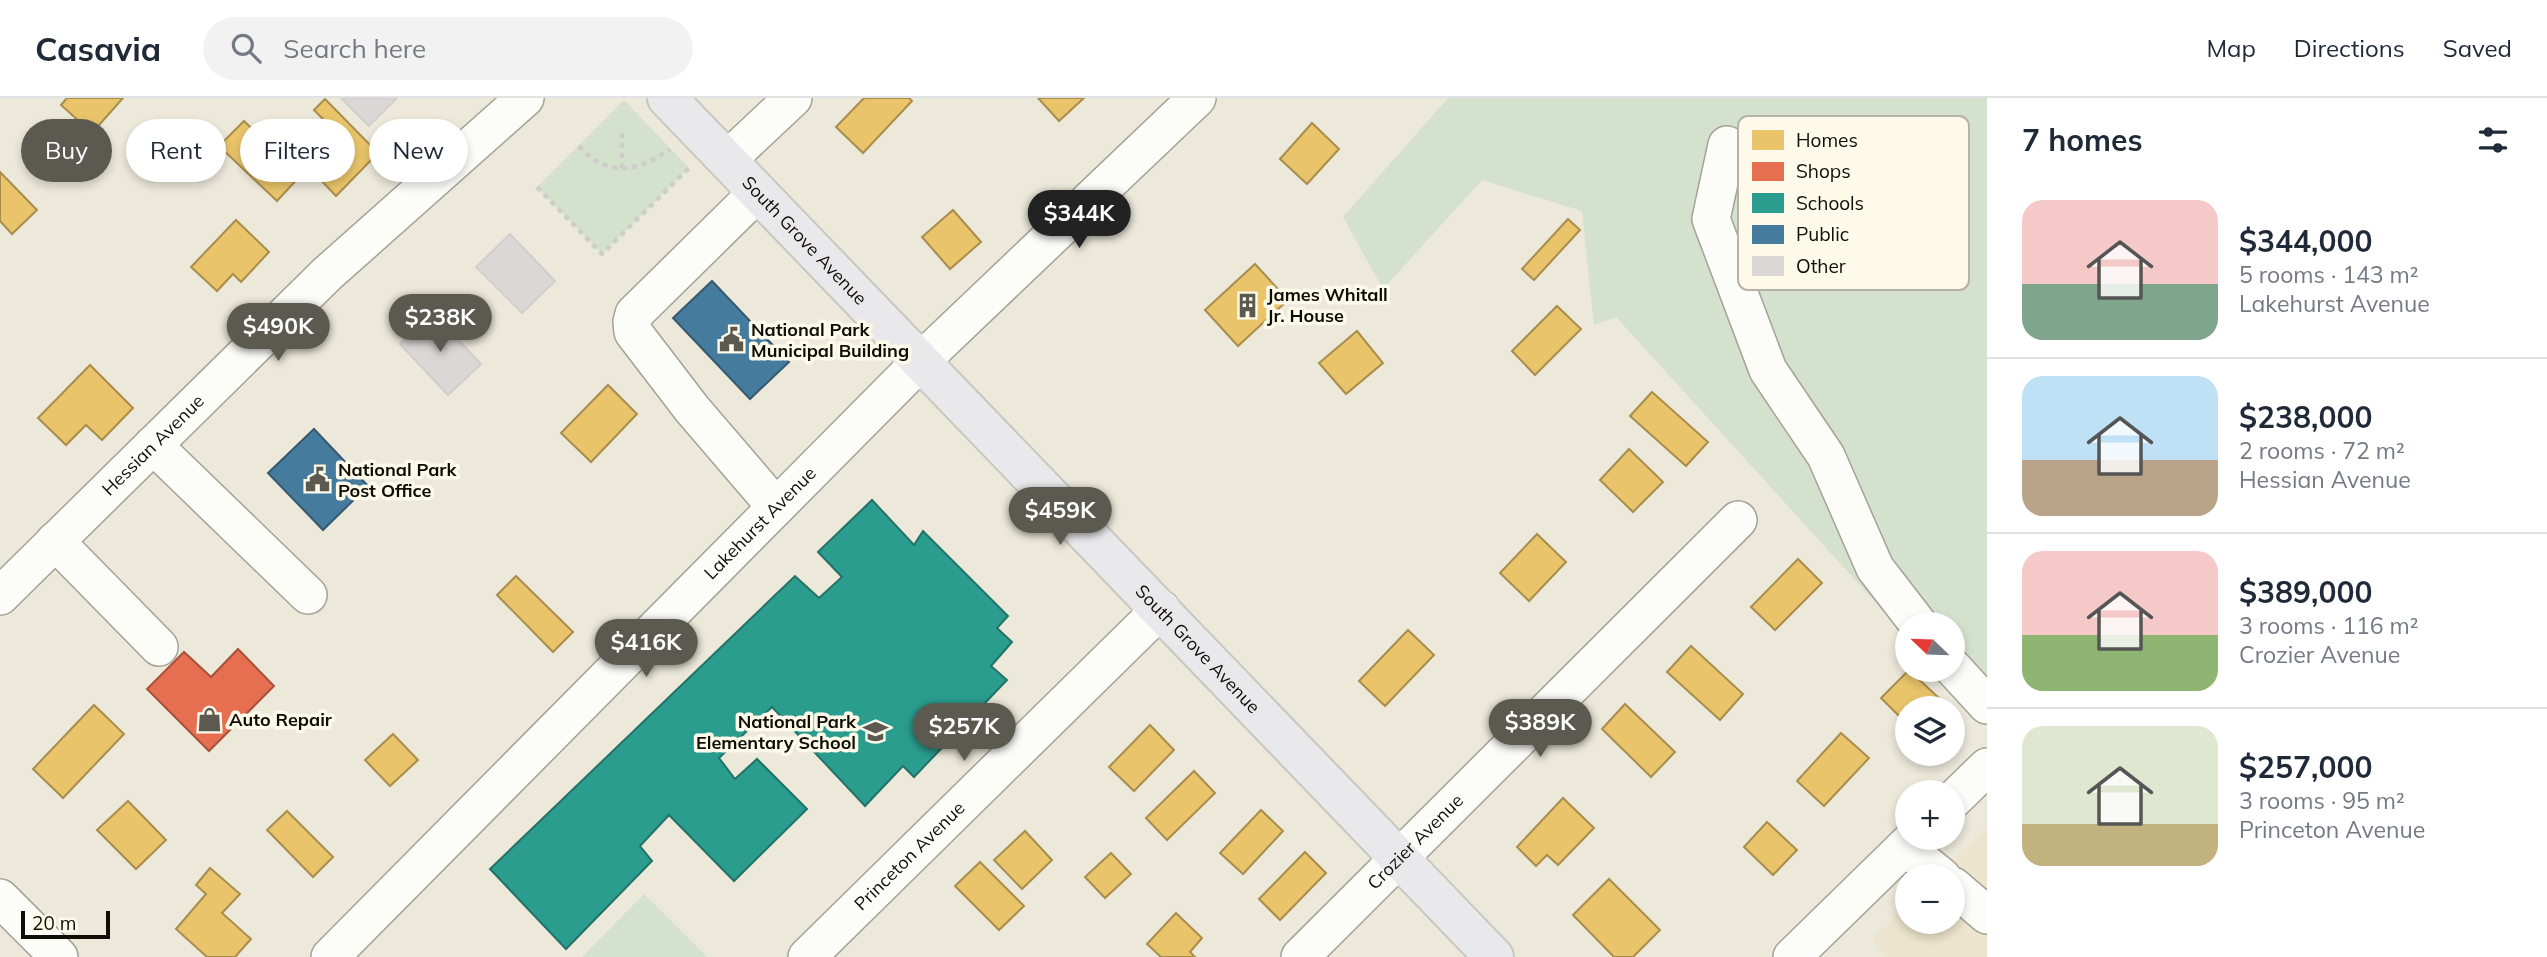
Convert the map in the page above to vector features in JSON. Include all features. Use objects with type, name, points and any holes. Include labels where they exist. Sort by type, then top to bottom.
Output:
[{"type":"main road","name":"South Grove Avenue","points":[[667,98],[1494,957]]},
{"type":"street","name":"Hessian Avenue","points":[[0,596],[327,274],[525,98]]},
{"type":"street","points":[[727,160],[793,98]]},
{"type":"street","name":"Lakehurst Avenue","points":[[330,957],[921,361],[1197,98]]},
{"type":"street","points":[[1727,145],[1711,219],[1768,370],[1826,456],[1875,568],[1909,612]]},
{"type":"street","points":[[758,192],[634,314],[632,327],[633,332],[692,409],[776,507]]},
{"type":"street","points":[[153,445],[308,595]]},
{"type":"street","name":"Crozier Avenue","points":[[1300,957],[1738,520]]},
{"type":"street","points":[[55,541],[159,647]]},
{"type":"street","name":"Princeton Avenue","points":[[807,957],[1161,610]]},
{"type":"street","points":[[1965,681],[1987,705]]},
{"type":"street","points":[[1965,788],[1987,767]]},
{"type":"street","points":[[1792,957],[1902,850]]},
{"type":"street","points":[[1917,850],[1930,864]]},
{"type":"street","points":[[1965,896],[1987,915]]},
{"type":"street","points":[[0,898],[59,957]]},
{"type":"path","points":[[622,132],[622,167]]},
{"type":"path","points":[[579,146],[597,163],[622,167],[641,166],[670,148]]},
{"type":"path","points":[[537,187],[602,254],[689,168]]},
{"type":"shaded area","points":[[1987,827],[1987,957],[1886,957],[1872,939],[1895,917],[1895,934],[1965,934],[1965,864],[1949,864]]},
{"type":"green space","points":[[1448,98],[1987,98],[1987,699],[1965,680],[1965,612],[1895,612],[1895,624],[1616,317],[1594,325],[1582,211],[1482,180],[1383,289],[1343,217]]},
{"type":"green space","points":[[624,100],[689,168],[602,254],[537,187]]},
{"type":"green space","points":[[644,894],[707,957],[582,957]]},
{"type":"building: Homes","points":[[67,98],[123,98],[104,119],[76,119],[61,105]]},
{"type":"building: Homes","points":[[864,98],[909,98],[912,101],[863,153],[836,127]]},
{"type":"building: Homes","points":[[1038,98],[1084,98],[1059,121]]},
{"type":"building: Homes","points":[[325,99],[345,119],[323,119],[314,110]]},
{"type":"building: Homes","points":[[1312,123],[1339,149],[1307,184],[1280,159]]},
{"type":"building: Homes","points":[[240,125],[240,166],[226,153],[226,139]]},
{"type":"building: Homes","points":[[355,130],[369,144],[369,162],[355,177]]},
{"type":"building: Homes","points":[[0,172],[37,210],[12,234],[0,221]]},
{"type":"building: Homes","points":[[257,182],[295,182],[277,201]]},
{"type":"building: Homes","points":[[323,182],[350,182],[336,196]]},
{"type":"building: Homes","points":[[953,210],[981,242],[950,269],[922,237]]},
{"type":"building: Homes","points":[[1568,219],[1580,230],[1534,280],[1522,269]]},
{"type":"building: Homes","points":[[236,220],[269,252],[241,282],[233,274],[217,291],[191,267]]},
{"type":"building: Homes","name":"James Whitall Jr. House","points":[[1255,264],[1288,300],[1238,346],[1205,310]]},
{"type":"building: Homes","points":[[1557,306],[1581,329],[1535,375],[1512,351]]},
{"type":"building: Homes","points":[[1357,331],[1383,363],[1346,394],[1319,363]]},
{"type":"building: Homes","points":[[90,365],[133,408],[102,440],[86,425],[66,445],[38,418]]},
{"type":"building: Homes","points":[[608,385],[637,414],[591,462],[561,433]]},
{"type":"building: Homes","points":[[1652,392],[1708,442],[1686,466],[1630,416]]},
{"type":"building: Homes","points":[[1629,449],[1663,482],[1633,512],[1600,480]]},
{"type":"building: Homes","points":[[1537,534],[1566,562],[1529,601],[1500,573]]},
{"type":"building: Homes","points":[[1798,559],[1822,583],[1775,630],[1751,607]]},
{"type":"building: Homes","points":[[516,576],[573,632],[553,652],[497,595]]},
{"type":"building: Homes","points":[[1408,630],[1434,655],[1385,706],[1359,681]]},
{"type":"building: Homes","points":[[1691,646],[1743,694],[1720,720],[1667,672]]},
{"type":"building: Homes","points":[[1897,682],[1922,682],[1937,696],[1895,696],[1895,712],[1881,698]]},
{"type":"building: Homes","points":[[1625,704],[1675,752],[1651,777],[1602,729]]},
{"type":"building: Homes","points":[[94,705],[124,734],[63,798],[33,769]]},
{"type":"building: Homes","points":[[1150,725],[1174,750],[1134,791],[1109,767]]},
{"type":"building: Homes","points":[[1841,733],[1869,758],[1824,806],[1797,781]]},
{"type":"building: Homes","points":[[393,734],[418,760],[390,786],[365,760]]},
{"type":"building: Homes","points":[[1194,771],[1215,793],[1167,840],[1146,818]]},
{"type":"building: Homes","points":[[1563,798],[1594,828],[1558,865],[1547,855],[1536,866],[1517,847]]},
{"type":"building: Homes","points":[[128,801],[166,840],[136,869],[97,830]]},
{"type":"building: Homes","points":[[1261,810],[1283,831],[1243,874],[1220,853]]},
{"type":"building: Homes","points":[[287,811],[333,857],[313,877],[267,830]]},
{"type":"building: Homes","points":[[1767,822],[1797,850],[1773,875],[1744,847]]},
{"type":"building: Homes","points":[[1025,831],[1052,860],[1022,889],[994,860]]},
{"type":"building: Homes","points":[[1305,852],[1326,873],[1280,920],[1259,899]]},
{"type":"building: Homes","points":[[1111,853],[1131,874],[1105,898],[1085,877]]},
{"type":"building: Homes","points":[[980,862],[1024,906],[999,930],[955,886]]},
{"type":"building: Homes","points":[[210,868],[240,894],[222,913],[251,939],[235,957],[207,957],[176,929],[206,894],[196,885]]},
{"type":"building: Homes","points":[[1609,879],[1660,930],[1633,957],[1614,957],[1573,915]]},
{"type":"building: Homes","points":[[1176,913],[1202,938],[1190,952],[1195,957],[1161,957],[1147,944]]},
{"type":"building: Shops","name":"Auto Repair","points":[[238,649],[274,686],[209,751],[147,689],[184,652],[211,677]]},
{"type":"building: Schools","name":"National Park Elementary School","points":[[872,500],[914,545],[923,531],[1008,616],[997,628],[1012,642],[991,666],[1007,680],[914,777],[903,766],[865,806],[772,707],[719,758],[735,779],[757,759],[807,809],[734,881],[669,815],[640,846],[652,861],[566,949],[490,869],[795,576],[819,598],[842,577],[818,552]]},
{"type":"building: Public","name":"National Park Municipal Building","points":[[712,281],[789,362],[750,399],[673,318]]},
{"type":"building: Public","name":"National Park Post Office","points":[[314,429],[368,486],[323,530],[268,473]]},
{"type":"building: Other","points":[[341,98],[397,98],[376,119],[369,119],[369,126]]},
{"type":"building: Other","points":[[510,234],[555,281],[522,313],[476,267]]},
{"type":"building: Other","points":[[433,313],[481,364],[448,395],[400,344]]},
{"type":"place","name":"James Whitall Jr. House","points":[[1247,305]]},
{"type":"place","name":"National Park Municipal Building","points":[[731,340]]},
{"type":"place","name":"National Park Post Office","points":[[318,480]]},
{"type":"place","name":"Auto Repair","points":[[209,720]]},
{"type":"place","name":"National Park Elementary School","points":[[876,732]]}]
